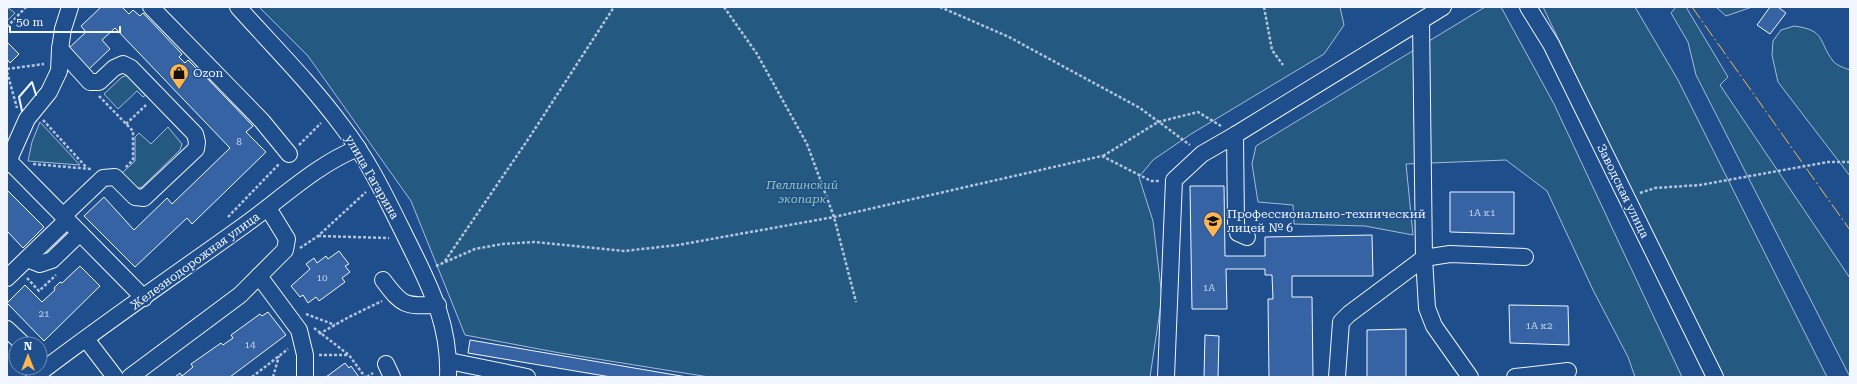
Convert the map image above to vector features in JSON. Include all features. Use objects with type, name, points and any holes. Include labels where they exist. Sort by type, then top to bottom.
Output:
[{"type":"street","points":[[70,7],[63,29],[59,71],[49,92],[27,119],[8,163],[144,298]]},
{"type":"street","points":[[151,7],[262,121],[289,154]]},
{"type":"street","name":"улица Гагарина","points":[[238,7],[265,47],[323,101],[358,148],[377,182],[438,305],[446,339],[449,361],[448,377]]},
{"type":"street","points":[[1166,377],[1174,180],[1202,154],[1443,7]]},
{"type":"street","name":"Заводская улица","points":[[1528,7],[1551,44],[1715,377]]},
{"type":"street","points":[[1420,21],[1424,258],[1427,308],[1434,326],[1470,377]]},
{"type":"street","points":[[7,278],[65,218],[109,177],[135,197],[144,198],[196,149],[197,142],[195,134],[131,68],[123,64],[114,68],[99,82],[90,82],[60,56]]},
{"type":"street","points":[[1235,135],[1236,224],[1238,233],[1247,237]]},
{"type":"street","name":"Железнодорожная улица","points":[[48,363],[86,339],[144,298],[268,208],[318,169],[358,148]]},
{"type":"street","points":[[130,377],[240,295],[285,250],[287,239],[268,208]]},
{"type":"street","points":[[27,259],[40,264],[52,260],[80,233]]},
{"type":"street","points":[[1337,377],[1341,322],[1424,258],[1450,254],[1525,257]]},
{"type":"street","points":[[260,276],[299,330],[303,346],[305,377]]},
{"type":"street","points":[[383,280],[394,295],[404,304],[413,306],[438,305]]},
{"type":"street","points":[[86,339],[116,377]]},
{"type":"street","points":[[449,361],[527,377]]},
{"type":"street","points":[[1515,377],[1568,371]]},
{"type":"path","points":[[7,27],[26,7]]},
{"type":"path","points":[[444,262],[529,138],[614,7]]},
{"type":"path","points":[[724,7],[757,54],[807,144],[834,217],[856,302]]},
{"type":"path","points":[[940,7],[1008,37],[1140,108],[1202,154]]},
{"type":"path","points":[[1264,7],[1272,50],[1283,65]]},
{"type":"path","points":[[22,129],[7,70],[60,56]]},
{"type":"path","points":[[8,163],[99,170],[109,177],[133,160],[133,131],[101,98],[90,82]]},
{"type":"path","points":[[126,124],[156,94]]},
{"type":"path","points":[[34,110],[88,169]]},
{"type":"path","points":[[423,273],[475,249],[502,244],[534,242],[624,251],[678,245],[834,217],[1102,156],[1158,122],[1198,112],[1235,135]]},
{"type":"path","points":[[227,218],[289,154],[322,123]]},
{"type":"path","points":[[1102,156],[1151,181],[1174,180]]},
{"type":"path","points":[[1626,198],[1656,188],[1714,182],[1828,162],[1850,162]]},
{"type":"path","points":[[285,250],[301,248],[318,236],[377,182]]},
{"type":"path","points":[[318,236],[394,238]]},
{"type":"path","points":[[252,377],[280,356],[303,346],[335,325],[394,295]]},
{"type":"path","points":[[284,310],[293,309],[335,325]]},
{"type":"path","points":[[309,324],[349,355],[365,377]]},
{"type":"path","points":[[303,346],[349,355]]},
{"type":"path","points":[[273,377],[280,356]]},
{"type":"green space","points":[[7,7],[15,13],[7,21]]},
{"type":"green space","name":"Пеллинский экопарк","points":[[259,7],[1340,7],[1344,25],[1324,54],[1191,134],[1153,160],[1139,177],[1153,221],[1162,297],[1150,377],[709,377],[560,353],[465,335],[411,201],[308,56]]},
{"type":"green space","points":[[1485,7],[1501,7],[1554,104],[1682,377],[1635,377],[1628,357],[1593,290],[1547,191],[1506,160],[1406,164],[1413,235],[1365,226],[1294,224],[1293,205],[1258,202],[1252,164],[1256,146]]},
{"type":"green space","points":[[1543,7],[1635,7],[1678,80],[1827,377],[1720,377]]},
{"type":"green space","points":[[1676,7],[1686,7],[1728,77],[1720,85],[1850,278],[1850,377],[1696,75],[1688,42],[1671,13]]},
{"type":"green space","points":[[1716,7],[1752,7],[1726,16]]},
{"type":"green space","points":[[1794,26],[1811,30],[1820,38],[1833,61],[1839,66],[1850,70],[1850,176],[1778,82],[1772,55],[1773,41],[1781,30]]},
{"type":"green space","points":[[128,75],[149,93],[143,97],[137,91],[118,109],[104,94],[122,77]]},
{"type":"green space","points":[[40,122],[80,165],[28,161],[32,142]]},
{"type":"green space","points":[[168,127],[182,144],[180,150],[142,187],[139,188],[133,186],[121,174],[135,161],[135,137],[139,133],[151,144]]},
{"type":"building","points":[[101,7],[122,7],[129,14],[133,10],[140,16],[143,13],[182,54],[179,57],[185,63],[188,60],[196,68],[194,71],[200,77],[203,74],[253,126],[246,132],[266,152],[192,224],[187,218],[135,267],[84,216],[104,197],[134,230],[167,198],[172,204],[230,148],[115,28],[102,40],[110,49],[89,69],[69,48],[86,32],[81,26]]},
{"type":"building","points":[[1770,7],[1778,7],[1786,13],[1770,34],[1757,25]]},
{"type":"building","points":[[7,42],[19,54],[10,63],[7,59]]},
{"type":"building","points":[[1190,186],[1224,186],[1225,256],[1265,256],[1265,237],[1372,235],[1373,276],[1292,276],[1292,297],[1312,297],[1313,377],[1269,377],[1268,299],[1273,299],[1272,275],[1265,275],[1265,269],[1226,269],[1227,309],[1192,309]]},
{"type":"building","points":[[7,190],[44,227],[23,248],[7,231]]},
{"type":"building","points":[[1450,192],[1514,192],[1514,234],[1450,232]]},
{"type":"building","points":[[339,251],[349,264],[345,266],[350,272],[342,278],[345,282],[319,301],[316,297],[308,303],[303,295],[300,297],[291,286],[310,269],[306,264],[314,258],[317,263],[326,256],[328,259]]},
{"type":"building","points":[[80,266],[100,286],[48,337],[39,336],[7,303],[25,285],[42,302],[55,290],[54,288],[60,282],[62,283]]},
{"type":"building","points":[[1509,305],[1568,306],[1569,345],[1510,343]]},
{"type":"building","points":[[268,312],[286,335],[230,377],[175,377],[180,373],[182,376],[193,367],[191,364],[221,343],[223,345],[233,338],[231,335],[260,314],[262,316]]},
{"type":"building","points":[[1406,329],[1406,377],[1367,377],[1367,330]]},
{"type":"building","points":[[1205,335],[1219,336],[1218,377],[1204,377]]},
{"type":"building","points":[[470,340],[687,377],[611,377],[468,353]]},
{"type":"building","points":[[345,363],[349,368],[351,366],[359,377],[326,377]]},
{"type":"wall","points":[[22,111],[19,97],[32,82],[36,95]]},
{"type":"power","points":[[1692,7],[1850,230]]},
{"type":"place","name":"Ozon","points":[[179,90]]},
{"type":"place","name":"Профессионально-технический лицей № 6","points":[[1213,238]]}]
